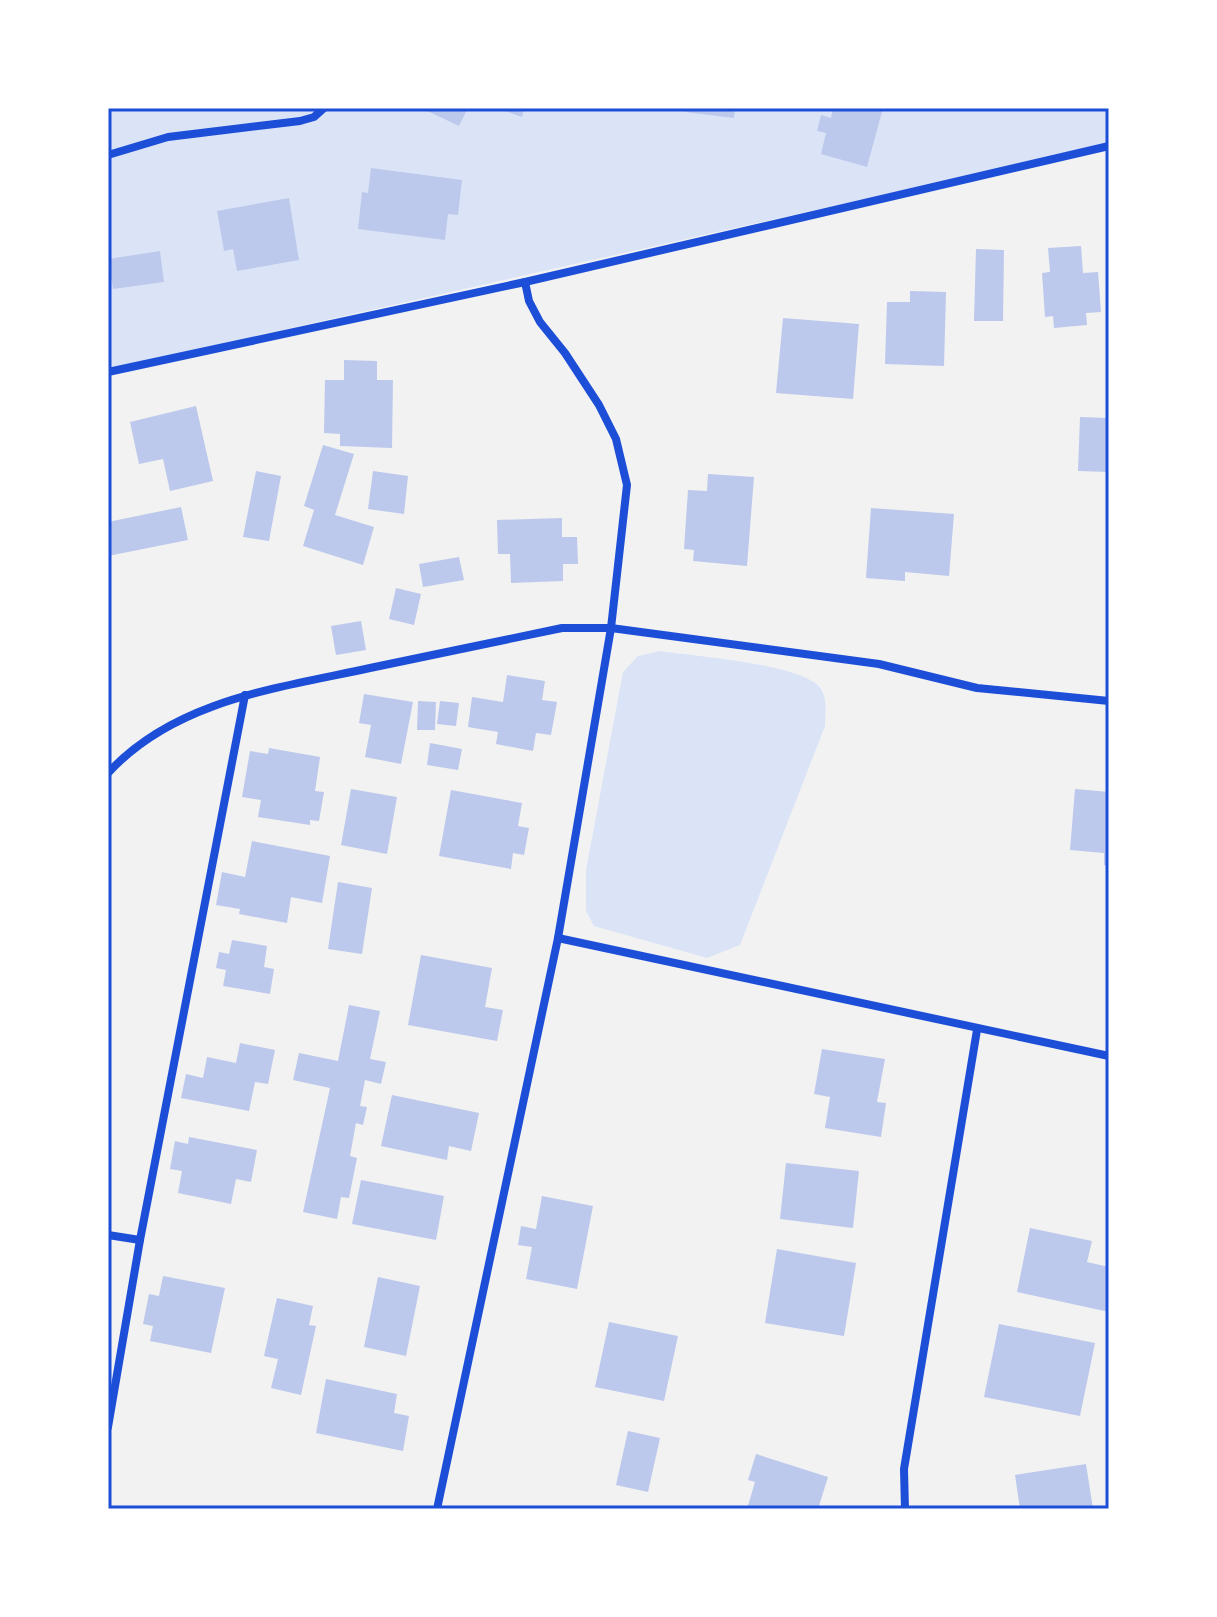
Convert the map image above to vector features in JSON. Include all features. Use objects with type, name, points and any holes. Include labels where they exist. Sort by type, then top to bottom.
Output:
[{"type":"street","points":[[108,155],[168,137],[300,121],[314,117],[324,108]]},
{"type":"street","points":[[108,372],[525,282],[1109,146]]},
{"type":"street","points":[[437,1509],[558,938],[611,628],[627,485],[616,439],[582,379],[540,322],[529,301],[525,282]]},
{"type":"street","points":[[108,773],[149,736],[182,719],[245,695],[562,628],[611,628],[879,664],[977,688],[1109,701]]},
{"type":"street","points":[[108,1427],[140,1240],[245,695]]},
{"type":"street","points":[[558,938],[1109,1056]]},
{"type":"street","points":[[905,1509],[904,1469],[977,1030]]},
{"type":"street","points":[[108,1235],[140,1240]]},
{"type":"shaded area","points":[[108,108],[1109,108],[1109,144],[108,369]]},
{"type":"shaded area","points":[[660,651],[747,662],[794,673],[811,680],[821,689],[825,703],[825,726],[740,945],[707,958],[594,926],[586,911],[586,870],[623,672],[638,656]]},
{"type":"building","points":[[421,108],[468,108],[459,126]]},
{"type":"building","points":[[497,108],[524,108],[522,117]]},
{"type":"building","points":[[686,108],[735,108],[734,118],[685,112]]},
{"type":"building","points":[[833,108],[883,108],[867,167],[821,154],[826,133],[817,131],[821,115],[831,118]]},
{"type":"building","points":[[371,168],[462,180],[458,215],[448,214],[445,240],[358,229],[362,192],[368,193]]},
{"type":"building","points":[[289,198],[299,260],[237,271],[233,249],[224,251],[217,211]]},
{"type":"building","points":[[1081,246],[1083,273],[1098,272],[1101,312],[1086,313],[1087,325],[1054,328],[1053,316],[1045,317],[1042,273],[1050,272],[1048,248]]},
{"type":"building","points":[[976,249],[1004,250],[1003,321],[974,321]]},
{"type":"building","points":[[160,251],[164,282],[113,289],[108,259]]},
{"type":"building","points":[[910,291],[946,292],[944,366],[885,364],[887,302],[910,302]]},
{"type":"building","points":[[783,318],[859,324],[853,399],[776,393]]},
{"type":"building","points":[[344,360],[377,361],[377,380],[393,380],[392,448],[340,446],[340,434],[324,433],[325,380],[344,380]]},
{"type":"building","points":[[196,406],[213,481],[170,491],[163,459],[139,464],[130,422]]},
{"type":"building","points":[[1080,417],[1109,418],[1109,472],[1078,471]]},
{"type":"building","points":[[323,445],[354,454],[335,515],[374,527],[363,565],[303,546],[314,510],[304,506]]},
{"type":"building","points":[[256,471],[281,476],[269,541],[243,537]]},
{"type":"building","points":[[373,471],[408,476],[404,514],[368,509]]},
{"type":"building","points":[[708,474],[754,477],[747,566],[693,561],[694,550],[684,549],[688,490],[707,491]]},
{"type":"building","points":[[181,507],[188,540],[108,556],[108,522]]},
{"type":"building","points":[[871,508],[954,514],[949,576],[905,572],[905,581],[866,578]]},
{"type":"building","points":[[562,518],[562,537],[577,537],[578,564],[563,564],[563,581],[511,583],[510,554],[498,554],[497,520]]},
{"type":"building","points":[[459,557],[464,580],[423,587],[419,564]]},
{"type":"building","points":[[396,588],[421,594],[414,625],[389,619]]},
{"type":"building","points":[[361,621],[366,650],[336,655],[331,626]]},
{"type":"building","points":[[507,675],[545,681],[542,700],[557,702],[551,735],[536,733],[533,751],[496,744],[498,732],[468,727],[472,697],[503,702]]},
{"type":"building","points":[[364,694],[413,702],[401,764],[365,757],[371,725],[359,723]]},
{"type":"building","points":[[418,701],[436,702],[435,730],[417,730]]},
{"type":"building","points":[[440,701],[459,703],[456,726],[437,724]]},
{"type":"building","points":[[430,743],[462,749],[458,770],[427,765]]},
{"type":"building","points":[[269,748],[320,757],[315,791],[324,792],[319,821],[310,820],[310,825],[258,817],[261,800],[242,797],[250,751],[268,754]]},
{"type":"building","points":[[351,789],[397,797],[387,854],[341,845]]},
{"type":"building","points":[[1075,789],[1109,792],[1109,866],[1104,865],[1104,853],[1070,850]]},
{"type":"building","points":[[451,790],[522,803],[518,826],[529,828],[524,855],[513,853],[511,869],[439,856]]},
{"type":"building","points":[[252,841],[330,856],[322,903],[291,897],[287,923],[239,914],[240,909],[216,905],[222,872],[245,877]]},
{"type":"building","points":[[338,882],[372,888],[362,954],[328,949]]},
{"type":"building","points":[[232,940],[267,946],[264,967],[274,969],[270,994],[223,986],[226,970],[216,968],[219,952],[229,954]]},
{"type":"building","points":[[421,955],[492,968],[485,1007],[503,1010],[497,1041],[408,1025]]},
{"type":"building","points":[[349,1005],[380,1011],[370,1059],[386,1062],[381,1084],[365,1080],[360,1106],[367,1107],[363,1125],[356,1123],[350,1156],[357,1158],[349,1198],[341,1197],[337,1219],[303,1212],[330,1088],[293,1080],[299,1053],[338,1061]]},
{"type":"building","points":[[240,1043],[275,1050],[268,1084],[255,1082],[249,1111],[181,1098],[186,1074],[203,1078],[207,1057],[236,1063]]},
{"type":"building","points":[[822,1049],[885,1059],[877,1102],[886,1103],[881,1137],[825,1128],[830,1097],[814,1094]]},
{"type":"building","points":[[392,1095],[479,1113],[471,1151],[449,1146],[447,1160],[381,1146]]},
{"type":"building","points":[[189,1137],[257,1150],[251,1182],[236,1179],[231,1204],[178,1193],[182,1171],[170,1169],[175,1141],[188,1144]]},
{"type":"building","points":[[786,1163],[859,1171],[853,1228],[780,1219]]},
{"type":"building","points":[[361,1180],[444,1196],[436,1240],[352,1224]]},
{"type":"building","points":[[542,1196],[593,1206],[577,1289],[526,1279],[532,1247],[518,1245],[521,1226],[536,1229]]},
{"type":"building","points":[[1030,1228],[1092,1241],[1087,1262],[1109,1267],[1109,1312],[1017,1292]]},
{"type":"building","points":[[777,1249],[856,1263],[844,1336],[765,1323]]},
{"type":"building","points":[[163,1276],[225,1288],[211,1353],[150,1341],[153,1326],[143,1324],[149,1294],[159,1296]]},
{"type":"building","points":[[378,1277],[420,1286],[406,1356],[364,1347]]},
{"type":"building","points":[[277,1298],[313,1306],[309,1325],[316,1326],[301,1395],[271,1388],[278,1359],[264,1356]]},
{"type":"building","points":[[609,1322],[678,1336],[664,1401],[595,1387]]},
{"type":"building","points":[[999,1324],[1095,1343],[1080,1416],[984,1397]]},
{"type":"building","points":[[326,1379],[397,1394],[394,1413],[409,1416],[403,1451],[316,1433]]},
{"type":"building","points":[[628,1431],[660,1438],[648,1492],[616,1485]]},
{"type":"building","points":[[756,1454],[828,1477],[818,1509],[747,1509],[755,1482],[748,1480]]},
{"type":"building","points":[[1086,1464],[1093,1509],[1020,1509],[1015,1475]]}]
